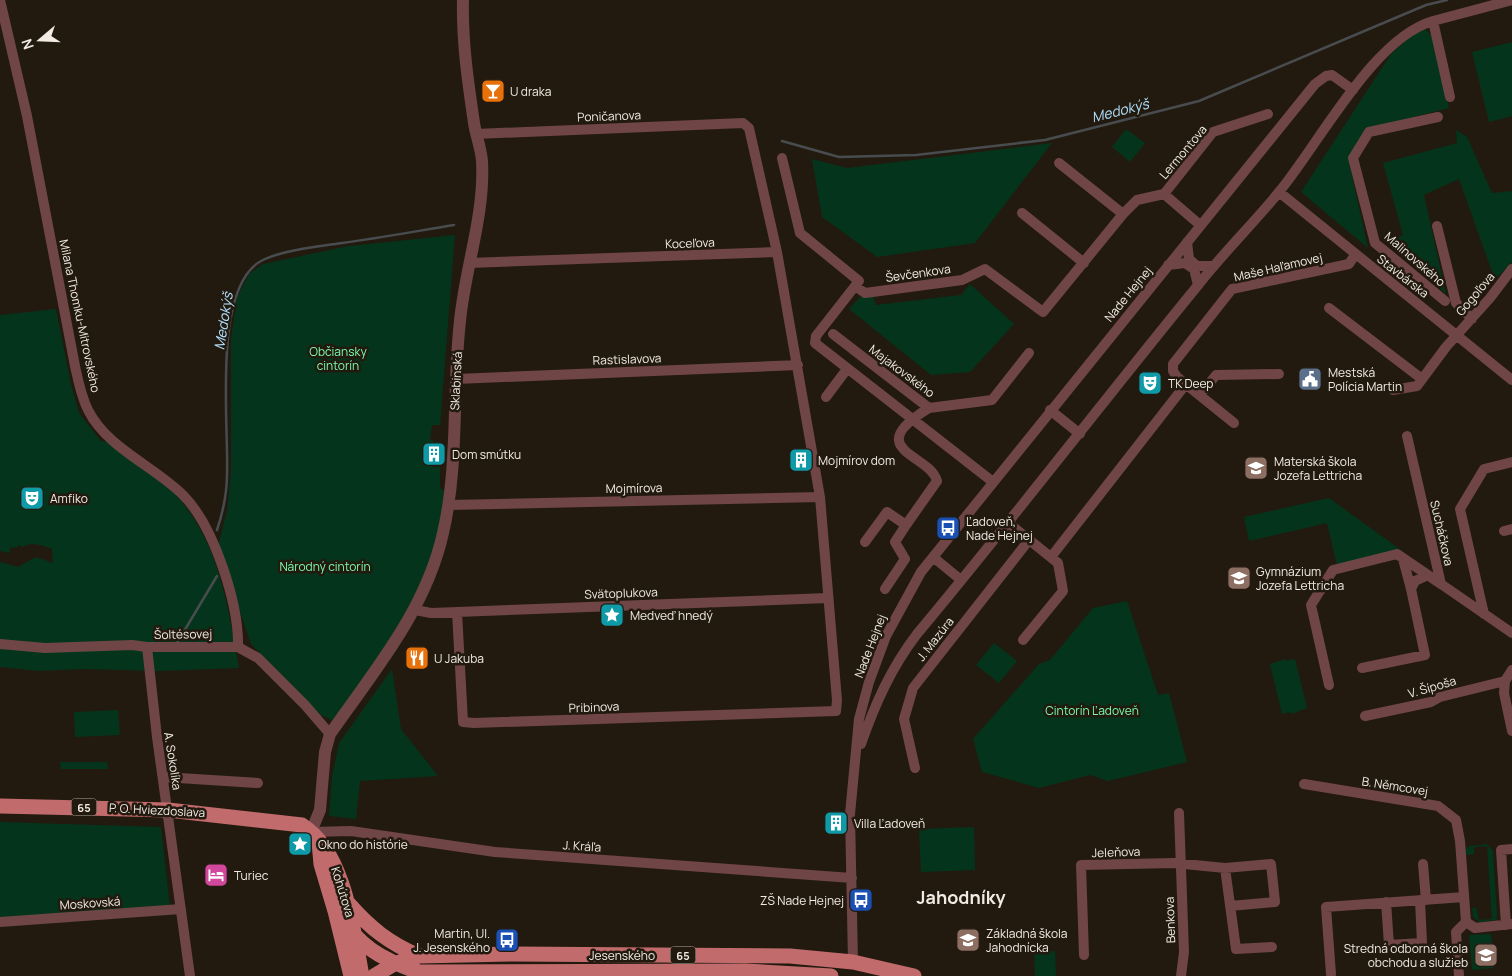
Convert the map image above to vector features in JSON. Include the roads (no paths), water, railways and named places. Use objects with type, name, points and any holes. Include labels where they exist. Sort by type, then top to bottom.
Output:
[{"type":"main road","name":"P. O. Hviezdoslava","points":[[0,806],[168,810],[302,825],[315,837]]},
{"type":"main road","name":"Kohútova","points":[[315,837],[321,864],[342,907],[351,976]]},
{"type":"main road","name":"Jesenského","points":[[342,907],[355,937],[374,953],[413,974],[745,971],[832,976]]},
{"type":"main road","name":"Jesenského","points":[[342,907],[364,921],[384,939],[419,956]]},
{"type":"main road","name":"65","points":[[355,937],[362,976]]},
{"type":"main road","name":"Jesenského","points":[[374,976],[394,964],[419,956],[763,955],[914,976]]},
{"type":"main road","points":[[837,976],[856,969]]},
{"type":"street","name":"Milana Thomku-Mitrovského","points":[[0,0],[27,116],[75,366],[85,403],[101,428],[174,486],[200,518],[227,584],[237,629],[238,647]]},
{"type":"street","name":"Sklabinská","points":[[330,734],[395,642],[415,610],[440,546],[449,505],[460,321],[479,212],[482,178],[482,158],[476,134],[463,40],[463,0]]},
{"type":"street","name":"Nade Hejnej","points":[[857,754],[883,686],[893,668],[1007,522],[1080,434],[1198,285],[1279,192],[1353,90],[1399,39],[1417,25],[1512,0]]},
{"type":"street","points":[[1433,20],[1450,98]]},
{"type":"street","name":"Nade Hejnej","points":[[856,969],[850,814],[859,720],[864,699],[886,636],[910,588],[1050,410],[1320,79],[1332,75],[1353,90]]},
{"type":"street","name":"Lermontova","points":[[986,269],[1043,312],[1123,214],[1137,200],[1164,194],[1213,132],[1268,114]]},
{"type":"street","name":"Malinovského","points":[[1438,117],[1368,132],[1353,158],[1375,243],[1445,301]]},
{"type":"street","name":"Poničanova","points":[[476,134],[743,123],[749,128],[777,252]]},
{"type":"street","name":"Ševčenkova","points":[[782,158],[800,233],[865,293],[962,280],[986,269]]},
{"type":"street","points":[[1059,163],[1123,214]]},
{"type":"street","name":"Stavbárska","points":[[1279,192],[1512,380]]},
{"type":"street","points":[[1164,194],[1200,225]]},
{"type":"street","points":[[1022,213],[1084,263]]},
{"type":"street","name":"Malinovského","points":[[1437,226],[1456,303]]},
{"type":"street","points":[[1187,242],[1189,259],[1198,266],[1214,266]]},
{"type":"street","points":[[777,252],[820,497],[828,598]]},
{"type":"street","name":"Koceľova","points":[[469,263],[777,252]]},
{"type":"street","name":"Maše Haľamovej","points":[[1234,423],[1186,384],[1173,371],[1173,364],[1232,290],[1349,264],[1355,255]]},
{"type":"street","points":[[1168,265],[1185,263],[1194,269],[1198,285]]},
{"type":"street","name":"Gogoľova","points":[[1422,379],[1512,269]]},
{"type":"street","points":[[857,284],[816,336],[815,343],[993,482]]},
{"type":"street","points":[[1432,315],[1445,301],[1456,303],[1472,319]]},
{"type":"street","points":[[1328,308],[1422,379],[1416,386],[1393,390]]},
{"type":"street","name":"Majakovského","points":[[833,334],[929,408],[992,400],[1029,353]]},
{"type":"street","name":"Rastislavova","points":[[456,378],[798,365]]},
{"type":"street","points":[[826,397],[847,369]]},
{"type":"street","points":[[1200,395],[1216,375],[1279,374]]},
{"type":"street","points":[[1051,557],[1186,384]]},
{"type":"street","points":[[885,589],[905,559],[895,542],[937,482],[935,474],[903,451],[900,444],[900,434],[913,418],[929,408]]},
{"type":"street","points":[[1050,410],[1080,434]]},
{"type":"street","name":"Sucháčkova","points":[[1407,436],[1441,584],[1512,633]]},
{"type":"street","name":"Sucháčkova","points":[[1484,614],[1460,509],[1484,469],[1512,462]]},
{"type":"street","name":"Mojmírova","points":[[449,505],[820,497]]},
{"type":"street","points":[[865,542],[887,512],[906,525]]},
{"type":"street","points":[[1007,522],[1058,563],[1063,591],[1023,640]]},
{"type":"street","name":"J. Mazúra","points":[[915,768],[904,719],[913,688],[1029,540]]},
{"type":"street","points":[[1329,685],[1311,605],[1333,570],[1397,554],[1441,584]]},
{"type":"street","points":[[933,557],[961,580]]},
{"type":"street","points":[[1362,668],[1425,655],[1404,559]]},
{"type":"street","points":[[1411,589],[1415,582],[1428,575]]},
{"type":"street","name":"Svätoplukova","points":[[415,610],[432,613],[828,598]]},
{"type":"street","name":"Pribinova","points":[[457,612],[463,722],[474,724],[836,711],[837,700],[828,598]]},
{"type":"street","name":"Šoltésovej","points":[[0,644],[45,648],[132,645],[147,647],[238,647]]},
{"type":"street","name":"A. Sokolíka","points":[[147,647],[190,972]]},
{"type":"street","points":[[238,647],[258,658],[305,705],[330,734],[325,752],[320,810],[315,837]]},
{"type":"street","points":[[1512,670],[1505,681],[1504,693],[1512,731]]},
{"type":"street","name":"V. Šípoša","points":[[1366,716],[1431,702],[1440,696],[1505,681]]},
{"type":"street","points":[[163,777],[258,783]]},
{"type":"street","name":"B. Němcovej","points":[[1304,784],[1438,806],[1456,820],[1460,841],[1466,922]]},
{"type":"street","name":"Benkova","points":[[1179,813],[1184,952],[1181,976]]},
{"type":"street","name":"J. Kráľa","points":[[315,837],[330,830],[351,831],[495,852],[852,878]]},
{"type":"street","points":[[1459,976],[1456,932],[1466,922],[1475,928],[1509,924],[1507,876],[1500,850],[1512,849]]},
{"type":"street","points":[[1181,863],[1225,868],[1272,864],[1275,902],[1230,906]]},
{"type":"street","name":"Jeleňova","points":[[1084,955],[1081,865],[1181,863]]},
{"type":"street","points":[[1386,902],[1389,945],[1422,943],[1423,864]]},
{"type":"street","points":[[1225,868],[1236,949],[1272,947]]},
{"type":"street","points":[[1331,974],[1326,907],[1464,897]]},
{"type":"street","name":"Moskovská","points":[[0,922],[181,909]]},
{"type":"waterway","name":"Medokýš","points":[[782,141],[839,157],[916,155],[1045,140],[1199,101],[1426,5],[1447,0]]},
{"type":"waterway","name":"Medokýš","points":[[217,530],[227,481],[226,359],[229,327],[235,299],[246,276],[261,261],[289,252],[454,225]]},
{"type":"waterway","name":"Medokýš","points":[[177,643],[217,576]]},
{"type":"place","name":"U draka","points":[[493,91]]},
{"type":"place","name":"Mestská Polícia Martin","points":[[1310,379]]},
{"type":"place","name":"TK Deep","points":[[1150,383]]},
{"type":"place","name":"Dom smútku","points":[[434,454]]},
{"type":"place","name":"Mojmírov dom","points":[[801,460]]},
{"type":"place","name":"Materská škola Jozefa Lettricha","points":[[1256,468]]},
{"type":"place","name":"Amfiko","points":[[32,498]]},
{"type":"place","name":"Ľadoveň, Nade Hejnej","points":[[948,528]]},
{"type":"place","name":"Gymnázium Jozefa Lettricha","points":[[1239,578]]},
{"type":"place","name":"Medveď hnedý","points":[[612,615]]},
{"type":"place","name":"U Jakuba","points":[[417,658]]},
{"type":"place","name":"Villa Ľadoveň","points":[[836,823]]},
{"type":"place","name":"Okno do histórie","points":[[300,844]]},
{"type":"place","name":"Turiec","points":[[216,875]]},
{"type":"place","name":"ZŠ Nade Hejnej","points":[[861,900]]},
{"type":"place","name":"Martin, Ul. J. Jesenského","points":[[507,940]]},
{"type":"place","name":"Základná škola Jahodnícka","points":[[968,940]]},
{"type":"place","name":"Stredná odborná škola obchodu a služieb","points":[[1486,955]]},
{"type":"district","name":"Jahodníky","points":[[961,897]]},
{"type":"park label","name":"Občiansky cintorín","points":[[338,358]]},
{"type":"park label","name":"Národný cintorín","points":[[325,566]]},
{"type":"park label","name":"Cintorín Ľadoveň","points":[[1092,710]]}]
